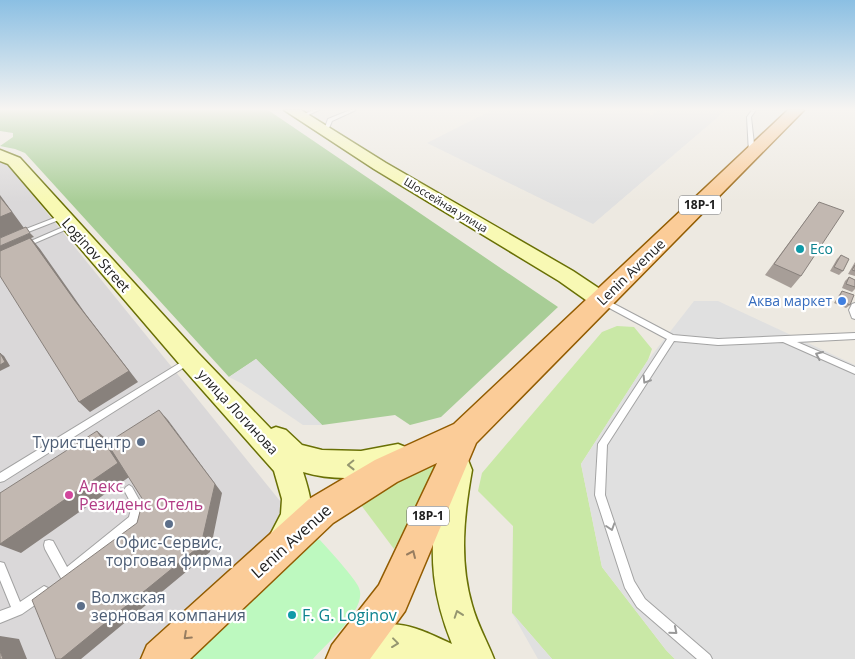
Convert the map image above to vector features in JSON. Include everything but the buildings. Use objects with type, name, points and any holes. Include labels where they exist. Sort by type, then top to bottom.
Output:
[{"type":"main road","name":"Lenin Avenue","points":[[162,659],[321,511],[386,471],[465,434],[766,141]]},
{"type":"main road","name":"Lenin Avenue","points":[[347,657],[392,598],[465,434]]},
{"type":"street","name":"Шоссейная улица","points":[[339,141],[601,300]]},
{"type":"street","name":"Loginov Street","points":[[0,155],[14,161],[190,360]]},
{"type":"street","name":"улица Логинова","points":[[190,360],[286,464],[297,499],[296,518],[274,555]]},
{"type":"street","points":[[232,406],[256,419],[295,456],[333,464],[363,464],[393,458],[465,434],[448,522],[448,552],[455,604],[476,659]]},
{"type":"street","points":[[347,657],[366,646],[392,641],[422,649],[444,659]]},
{"type":"lane","points":[[751,141],[752,155]]},
{"type":"lane","points":[[0,241],[66,221]]},
{"type":"lane","points":[[18,248],[66,221]]},
{"type":"lane","points":[[601,300],[672,338],[718,342],[855,336]]},
{"type":"lane","points":[[855,306],[855,316]]},
{"type":"lane","points":[[672,338],[603,444],[600,495],[629,584],[641,604],[706,659]]},
{"type":"lane","points":[[784,339],[855,371]]},
{"type":"lane","points":[[2,478],[190,360]]},
{"type":"lane","points":[[0,617],[18,610],[59,581],[133,520],[137,505],[129,490]]},
{"type":"lane","points":[[50,545],[59,581]]},
{"type":"lane","points":[[0,568],[18,610]]},
{"type":"shaded area","points":[[431,141],[690,141],[593,224],[427,143]]},
{"type":"shaded area","points":[[0,160],[6,162],[293,517],[142,659],[0,659]]},
{"type":"shaded area","points":[[694,301],[718,301],[855,365],[855,659],[675,659],[602,567],[581,464],[648,360]]},
{"type":"shaded area","points":[[256,359],[322,425],[303,425],[229,377]]},
{"type":"shaded area","points":[[512,613],[552,659],[538,659]]},
{"type":"green space","points":[[8,141],[313,141],[558,307],[441,417],[410,425],[395,415],[322,425],[256,359],[229,377],[25,153],[0,146]]},
{"type":"green space","points":[[617,326],[634,327],[652,349],[648,360],[581,464],[602,567],[675,659],[552,659],[512,613],[513,526],[478,491],[482,473],[602,332]]},
{"type":"green space","points":[[448,447],[394,549],[358,501]]},
{"type":"green space","points":[[314,539],[320,540],[347,571],[357,584],[360,596],[352,616],[313,659],[175,659]]},
{"type":"place","name":"Eco","points":[[800,249]]},
{"type":"place","name":"Аква маркет","points":[[842,301]]},
{"type":"place","name":"Туристцентр","points":[[141,442]]},
{"type":"place","name":"Алекс Резиденс Отель","points":[[69,495]]},
{"type":"place","name":"Офис-Сервис, торговая фирма","points":[[169,524]]},
{"type":"place","name":"Волжская зерновая компания","points":[[81,606]]},
{"type":"place","name":"F. G. Loginov","points":[[292,615]]}]
